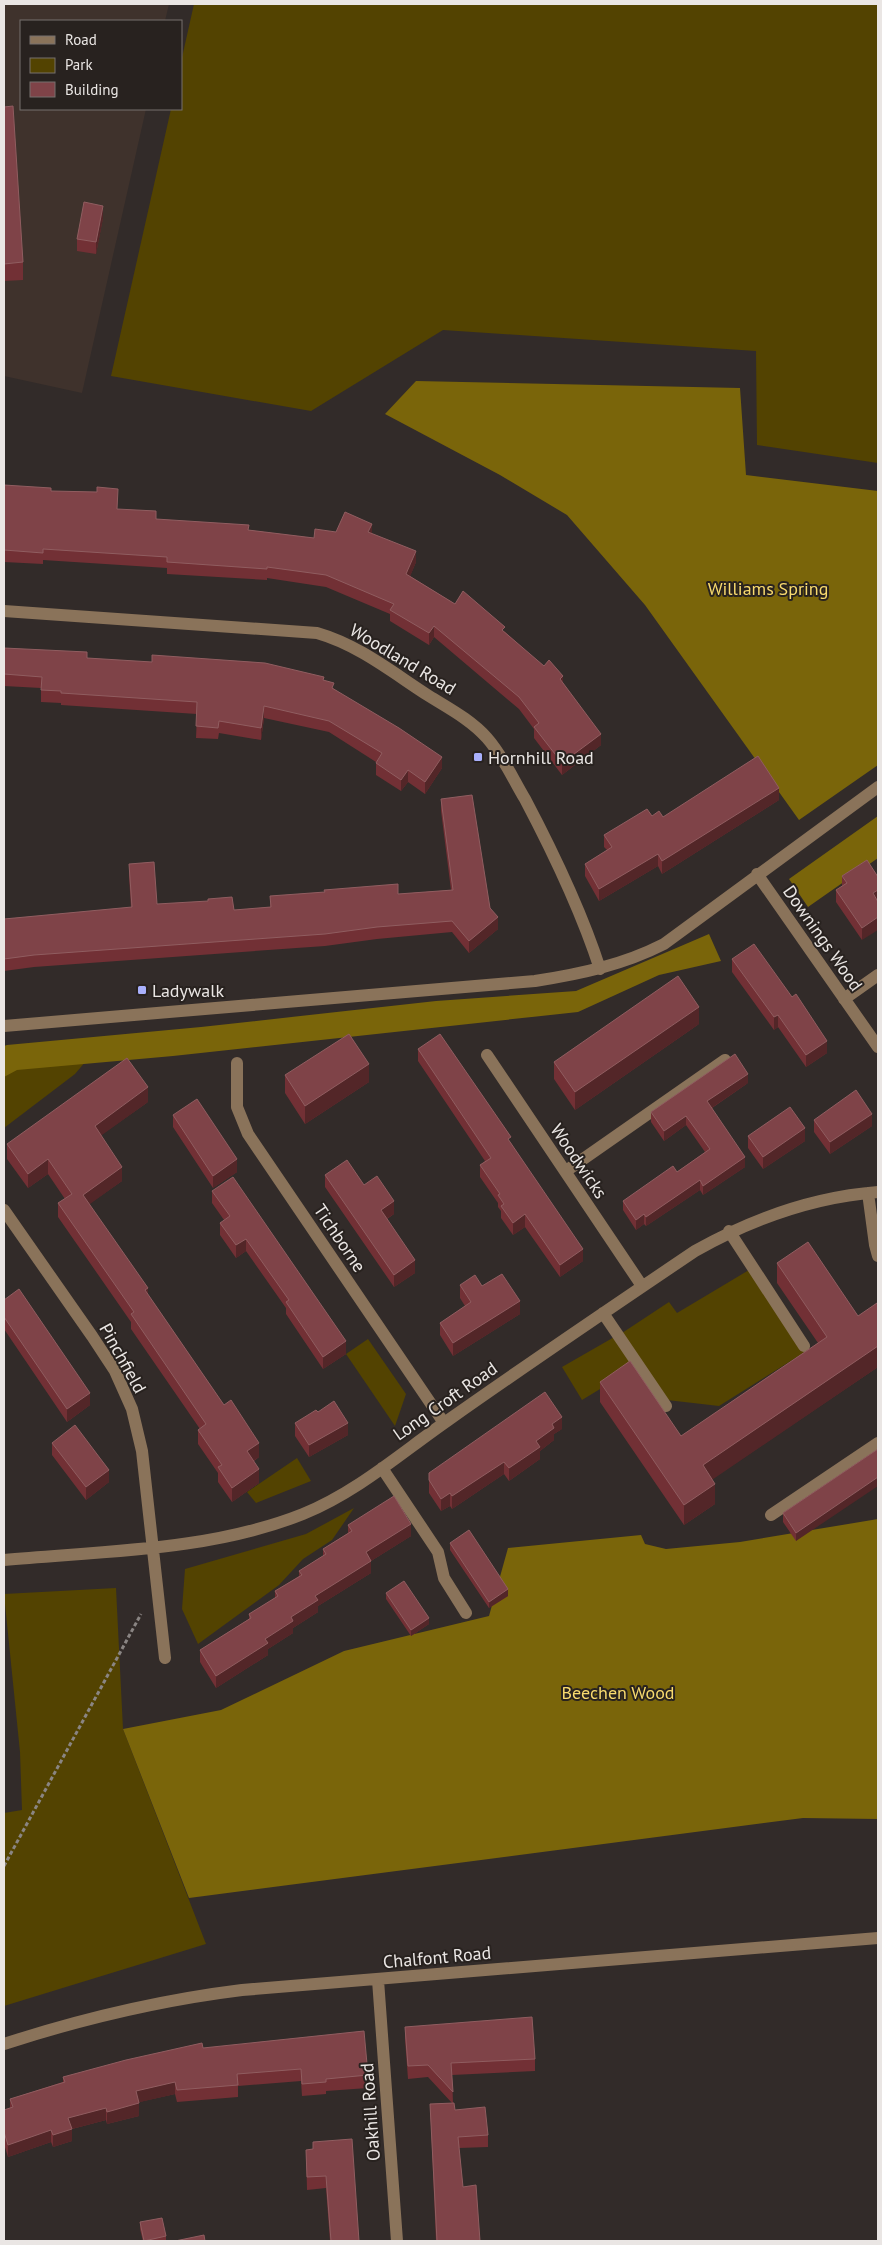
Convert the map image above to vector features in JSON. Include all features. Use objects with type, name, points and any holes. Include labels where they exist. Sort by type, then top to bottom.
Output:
[{"type":"street","name":"Woodland Road","points":[[4,611],[317,633],[342,642],[384,665],[475,726],[498,753],[542,831],[589,934],[600,969]]},
{"type":"street","points":[[4,1026],[535,981],[600,969],[642,955],[664,944],[878,787]]},
{"type":"street","name":"Downings Wood","points":[[757,874],[878,1047]]},
{"type":"street","points":[[844,999],[878,975]]},
{"type":"street","name":"Woodwicks","points":[[487,1055],[642,1286]]},
{"type":"street","points":[[566,1171],[725,1060]]},
{"type":"street","name":"Tichborne","points":[[237,1062],[237,1107],[248,1134],[444,1423]]},
{"type":"street","points":[[873,1192],[875,1245],[878,1256]]},
{"type":"street","name":"Long Croft Road","points":[[4,1560],[152,1547],[214,1538],[287,1519],[327,1503],[351,1490],[444,1423],[695,1250],[729,1231],[758,1219],[797,1208],[873,1192]]},
{"type":"street","name":"Pinchfield","points":[[4,1210],[92,1336],[126,1392],[142,1451],[165,1658]]},
{"type":"street","points":[[729,1231],[804,1346]]},
{"type":"street","points":[[602,1313],[666,1406]]},
{"type":"street","points":[[772,1515],[878,1443]]},
{"type":"street","points":[[382,1468],[438,1552],[444,1578],[466,1613]]},
{"type":"street","name":"Chalfont Road","points":[[4,2044],[45,2031],[195,1996],[242,1990],[878,1938]]},
{"type":"street","name":"Oakhill Road","points":[[378,1980],[397,2241]]},
{"type":"path","points":[[4,1866],[145,1607],[158,1598]]},
{"type":"shaded area","points":[[4,4],[169,4],[165,20],[20,20],[20,110],[146,110],[82,393],[4,376]]},
{"type":"green space","points":[[194,4],[878,4],[878,463],[757,445],[756,351],[443,330],[311,411],[111,376],[171,110],[182,110],[182,58]]},
{"type":"green space","name":"Williams Spring","points":[[416,381],[740,388],[746,475],[878,491],[878,765],[799,820],[645,605],[567,515],[500,475],[385,414]]},
{"type":"green space","points":[[878,816],[878,858],[808,907],[789,879]]},
{"type":"green space","points":[[709,934],[721,961],[659,975],[578,1012],[173,1056],[17,1070],[4,1077],[4,1046],[7,1045],[201,1027],[436,1001],[576,991]]},
{"type":"green space","points":[[97,1048],[75,1074],[4,1128],[4,1057]]},
{"type":"green space","points":[[749,1270],[805,1352],[719,1406],[667,1400],[622,1333],[669,1302],[677,1313]]},
{"type":"green space","points":[[616,1336],[638,1366],[582,1400],[562,1367]]},
{"type":"green space","points":[[368,1339],[406,1394],[395,1426],[346,1354]]},
{"type":"green space","points":[[297,1458],[311,1481],[256,1503],[247,1492]]},
{"type":"green space","points":[[354,1508],[332,1540],[303,1559],[279,1585],[198,1644],[182,1609],[185,1569],[306,1534]]},
{"type":"green space","name":"Beechen Wood","points":[[878,1519],[878,1819],[803,1818],[189,1898],[123,1729],[221,1710],[344,1651],[489,1616],[508,1548],[641,1535],[645,1544],[666,1549],[740,1542]]},
{"type":"green space","points":[[116,1588],[123,1729],[206,1944],[4,2006],[4,1813],[22,1810],[20,1752],[4,1594]]},
{"type":"building","points":[[13,106],[23,262],[4,264],[4,107]]},
{"type":"building","points":[[84,202],[103,206],[96,242],[77,239]]},
{"type":"building","points":[[4,485],[51,488],[51,491],[97,492],[97,487],[118,489],[117,509],[156,511],[156,519],[249,525],[248,530],[314,538],[315,529],[336,532],[345,512],[372,524],[368,532],[416,551],[406,574],[455,604],[463,591],[505,627],[502,630],[544,666],[549,660],[563,676],[560,679],[601,734],[562,763],[534,727],[539,723],[519,697],[434,626],[429,633],[390,610],[394,604],[326,575],[267,567],[267,569],[167,562],[167,557],[43,549],[43,553],[4,550]]},
{"type":"building","points":[[4,648],[87,652],[87,658],[152,662],[152,655],[265,663],[324,677],[323,680],[334,683],[332,688],[399,728],[442,757],[425,782],[408,770],[401,780],[376,763],[382,753],[329,721],[264,706],[261,728],[219,721],[218,728],[196,726],[197,702],[41,690],[42,677],[4,674]]},
{"type":"building","points":[[758,756],[779,788],[662,861],[658,854],[599,889],[585,864],[612,847],[604,835],[647,809],[652,816],[659,811],[663,817]]},
{"type":"building","points":[[472,795],[490,908],[498,917],[469,941],[452,921],[377,927],[325,934],[34,955],[4,959],[4,919],[132,907],[129,864],[154,862],[157,904],[208,901],[208,899],[232,897],[234,910],[271,907],[270,896],[325,892],[324,890],[398,884],[398,894],[453,890],[441,799]]},
{"type":"building","points":[[867,860],[878,877],[878,890],[873,893],[878,902],[878,917],[862,928],[836,890],[847,883],[842,876]]},
{"type":"building","points":[[754,944],[792,997],[796,994],[827,1041],[806,1055],[778,1015],[774,1017],[732,959]]},
{"type":"building","points":[[678,976],[699,1007],[575,1092],[554,1062]]},
{"type":"building","points":[[349,1034],[369,1064],[305,1106],[285,1075]]},
{"type":"building","points":[[440,1034],[511,1137],[508,1139],[583,1249],[560,1265],[525,1214],[513,1223],[501,1206],[504,1204],[498,1195],[500,1194],[480,1165],[491,1158],[418,1049]]},
{"type":"building","points":[[735,1054],[748,1074],[707,1101],[745,1157],[703,1186],[700,1180],[646,1217],[644,1214],[636,1220],[623,1201],[673,1166],[677,1172],[710,1149],[686,1116],[664,1131],[651,1112]]},
{"type":"building","points":[[127,1058],[148,1087],[95,1126],[122,1167],[83,1195],[148,1288],[145,1290],[224,1405],[231,1400],[259,1443],[247,1451],[259,1469],[232,1488],[218,1467],[222,1465],[198,1430],[206,1424],[131,1314],[134,1312],[58,1203],[72,1194],[48,1159],[28,1174],[7,1144]]},
{"type":"building","points":[[856,1090],[872,1114],[830,1142],[814,1120]]},
{"type":"building","points":[[197,1099],[237,1159],[213,1176],[173,1115]]},
{"type":"building","points":[[790,1107],[805,1128],[763,1157],[748,1136]]},
{"type":"building","points":[[347,1160],[364,1185],[377,1176],[394,1201],[381,1210],[415,1260],[394,1275],[325,1175]]},
{"type":"building","points":[[233,1177],[346,1341],[323,1357],[286,1302],[289,1300],[246,1239],[236,1245],[220,1223],[230,1216],[212,1191]]},
{"type":"building","points":[[808,1242],[858,1316],[877,1303],[878,1346],[703,1465],[715,1484],[684,1505],[600,1382],[630,1361],[681,1436],[827,1337],[777,1263]]},
{"type":"building","points":[[502,1274],[520,1301],[453,1343],[440,1323],[471,1302],[460,1285],[475,1275],[482,1286]]},
{"type":"building","points":[[19,1289],[90,1393],[67,1409],[4,1317],[4,1300]]},
{"type":"building","points":[[545,1392],[562,1417],[552,1424],[554,1428],[536,1441],[540,1447],[509,1468],[504,1462],[452,1496],[450,1493],[441,1499],[429,1480],[429,1473]]},
{"type":"building","points":[[334,1401],[348,1423],[309,1445],[295,1423],[316,1410],[318,1412]]},
{"type":"building","points":[[75,1425],[109,1470],[86,1487],[52,1443]]},
{"type":"building","points":[[878,1449],[878,1477],[796,1533],[783,1513]]},
{"type":"building","points":[[394,1496],[411,1524],[366,1552],[371,1561],[315,1596],[318,1600],[291,1617],[293,1621],[265,1639],[268,1643],[216,1676],[200,1650],[251,1618],[249,1614],[278,1596],[275,1591],[302,1575],[299,1571],[326,1554],[323,1549],[352,1531],[348,1525]]},
{"type":"building","points":[[469,1530],[508,1589],[489,1602],[450,1543]]},
{"type":"building","points":[[404,1581],[429,1618],[411,1630],[386,1593]]},
{"type":"building","points":[[532,2017],[535,2059],[451,2063],[453,2092],[428,2065],[408,2066],[405,2027]]},
{"type":"building","points":[[364,2031],[368,2075],[326,2079],[326,2082],[302,2084],[301,2069],[237,2074],[238,2085],[177,2090],[175,2082],[136,2091],[139,2103],[107,2112],[106,2108],[68,2118],[72,2129],[53,2135],[51,2130],[8,2145],[4,2132],[4,2110],[13,2107],[10,2099],[65,2082],[63,2077],[126,2060],[202,2043],[203,2048]]},
{"type":"building","points":[[454,2103],[455,2110],[485,2107],[488,2135],[458,2137],[463,2187],[476,2185],[480,2241],[437,2241],[430,2104]]},
{"type":"building","points":[[352,2139],[359,2241],[331,2241],[326,2176],[307,2177],[306,2150],[313,2149],[313,2142]]},
{"type":"building","points":[[162,2218],[166,2236],[144,2241],[140,2222]]},
{"type":"building","points":[[204,2235],[205,2241],[175,2241]]},
{"type":"place","name":"Hornhill Road","points":[[478,757]]},
{"type":"place","name":"Ladywalk","points":[[142,990]]}]
